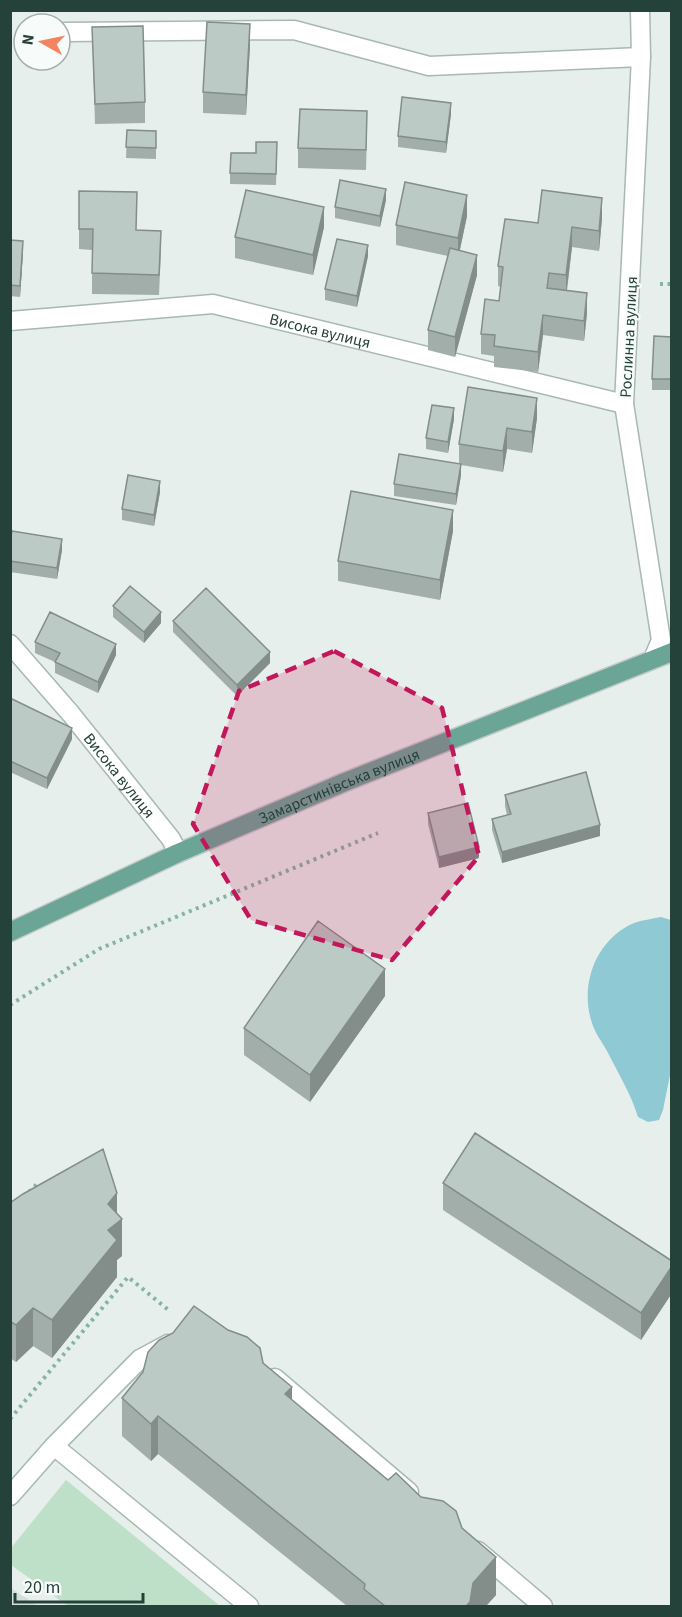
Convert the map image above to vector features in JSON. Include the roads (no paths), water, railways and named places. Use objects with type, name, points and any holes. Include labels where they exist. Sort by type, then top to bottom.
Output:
[{"type":"main road","name":"Замарстинівська вулиця","points":[[12,928],[178,853],[356,778],[672,652]]},
{"type":"street","name":"Рослинна вулиця","points":[[640,10],[641,57],[624,404],[661,640],[653,659]]},
{"type":"street","points":[[72,32],[294,30],[429,66],[641,57]]},
{"type":"street","name":"Висока вулиця","points":[[10,321],[213,304],[624,404]]},
{"type":"street","name":"Висока вулиця","points":[[10,644],[107,759],[171,839],[178,853]]},
{"type":"street","points":[[10,1496],[54,1446],[140,1359],[174,1341],[184,1340]]},
{"type":"street","points":[[264,1369],[426,1507]]},
{"type":"street","points":[[54,1446],[249,1606]]},
{"type":"street","points":[[462,1538],[543,1606]]},
{"type":"water","points":[[661,917],[671,920],[671,1070],[659,1120],[648,1122],[638,1117],[632,1100],[595,1030],[588,994],[594,965],[610,940],[621,930],[634,923]]}]
